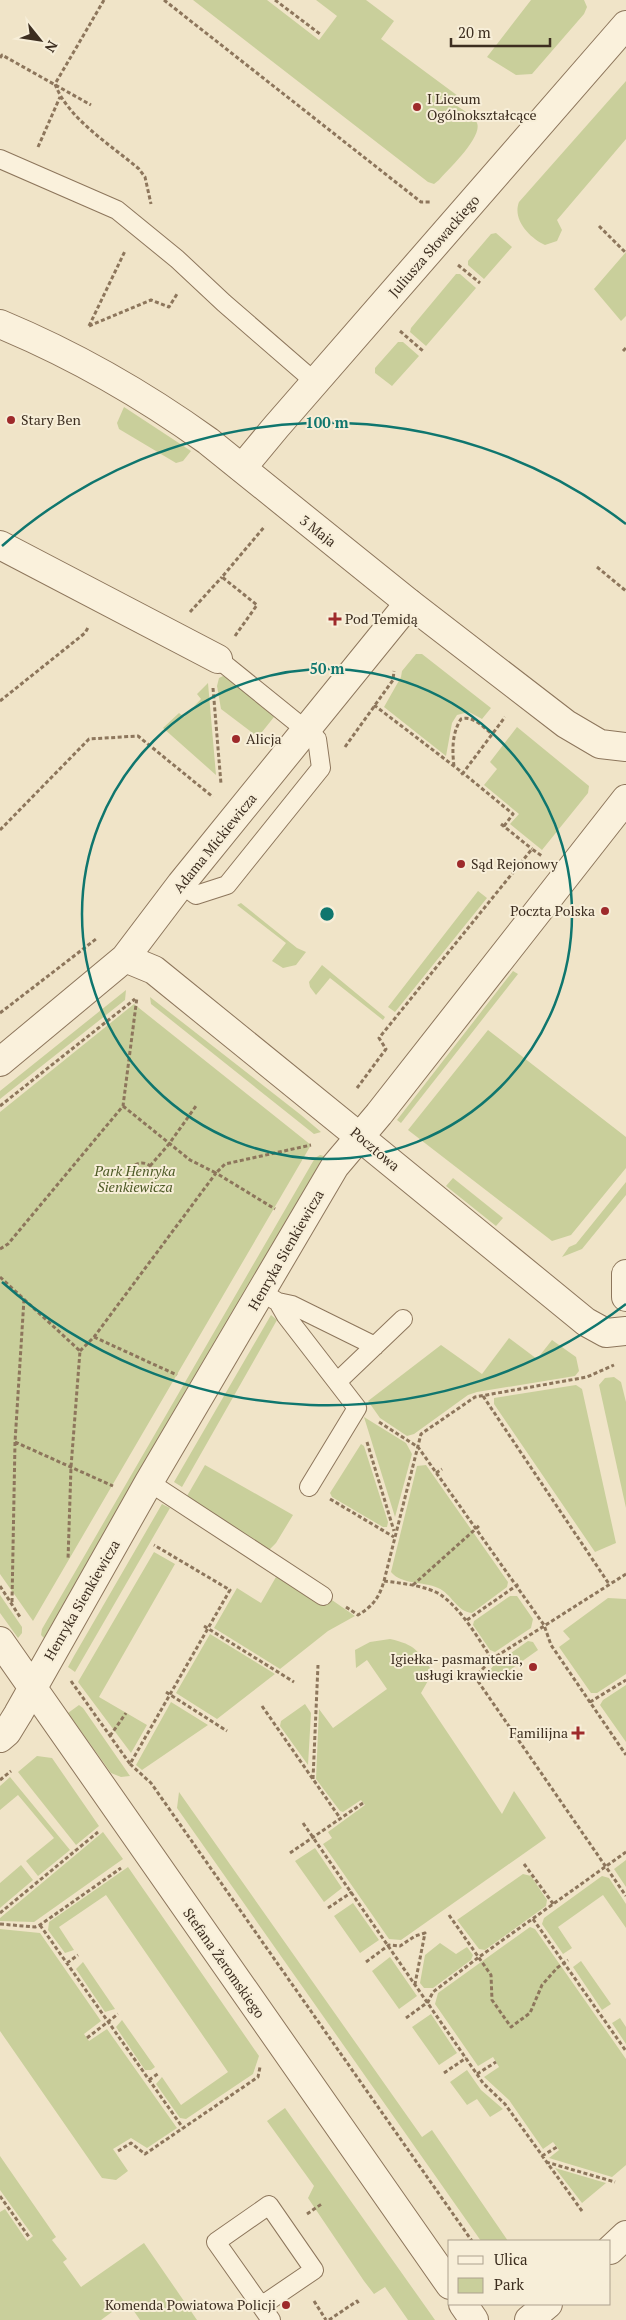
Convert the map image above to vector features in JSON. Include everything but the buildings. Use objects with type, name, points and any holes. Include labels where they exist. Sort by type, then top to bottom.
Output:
[{"type":"street","name":"Juliusza Słowackiego","points":[[242,468],[626,25]]},
{"type":"street","name":"3 Maja","points":[[0,324],[74,360],[176,418],[242,468],[409,603],[588,739],[613,747],[626,747]]},
{"type":"street","points":[[0,545],[218,660]]},
{"type":"street","name":"Adama Mickiewicza","points":[[0,1062],[125,958],[181,884],[409,603]]},
{"type":"street","name":"Henryka Sienkiewicza","points":[[0,1738],[7,1732],[150,1482],[270,1297],[335,1166],[379,1114],[626,798]]},
{"type":"street","name":"Pocztowa","points":[[125,958],[154,970],[586,1322],[606,1334],[626,1331]]},
{"type":"street","points":[[626,1274],[626,1297]]},
{"type":"street","name":"Stefana Żeromskiego","points":[[0,1641],[448,2282]]},
{"type":"street","points":[[611,2249],[626,2235]]},
{"type":"street","points":[[464,2305],[474,2320]]},
{"type":"street","points":[[529,2320],[547,2305]]},
{"type":"lane","points":[[0,159],[117,210],[161,246],[315,382]]},
{"type":"lane","points":[[181,884],[196,895],[228,885],[321,768],[317,739],[218,660]]},
{"type":"lane","points":[[270,1297],[292,1305],[375,1346]]},
{"type":"lane","points":[[270,1297],[357,1408],[309,1487]]},
{"type":"lane","points":[[337,1382],[404,1319]]},
{"type":"lane","points":[[150,1482],[323,1596]]},
{"type":"lane","points":[[269,2205],[314,2270],[266,2313],[216,2242],[269,2205]]},
{"type":"path","points":[[55,84],[104,0]]},
{"type":"path","points":[[164,0],[421,202],[435,203],[429,210]]},
{"type":"path","points":[[275,0],[320,34]]},
{"type":"path","points":[[1,55],[91,106]]},
{"type":"path","points":[[55,84],[60,97],[73,114],[139,168],[146,177],[161,246]]},
{"type":"path","points":[[27,171],[60,97]]},
{"type":"path","points":[[599,226],[626,253]]},
{"type":"path","points":[[87,331],[126,247]]},
{"type":"path","points":[[458,264],[480,283]]},
{"type":"path","points":[[90,326],[151,300],[169,307],[178,292]]},
{"type":"path","points":[[400,331],[423,351]]},
{"type":"path","points":[[221,790],[212,677],[218,660],[257,605],[222,577],[269,521]]},
{"type":"path","points":[[597,567],[626,592]]},
{"type":"path","points":[[0,701],[85,633],[103,599]]},
{"type":"path","points":[[374,705],[513,814],[502,825],[542,857],[548,849]]},
{"type":"path","points":[[459,776],[509,712]]},
{"type":"path","points":[[454,766],[452,751],[457,726],[461,719],[466,717],[492,734]]},
{"type":"path","points":[[0,830],[89,739],[138,736],[215,799]]},
{"type":"path","points":[[354,1093],[386,1049],[379,1038],[532,849]]},
{"type":"path","points":[[0,1013],[100,936]]},
{"type":"path","points":[[136,998],[143,1004]]},
{"type":"path","points":[[0,1249],[8,1244],[123,1106],[136,998]]},
{"type":"path","points":[[0,1106],[136,998]]},
{"type":"path","points":[[123,1106],[190,1160],[216,1173],[278,1211]]},
{"type":"path","points":[[150,1166],[169,1144],[196,1106]]},
{"type":"path","points":[[68,1566],[71,1467],[80,1351],[94,1336],[216,1173],[225,1164],[318,1142]]},
{"type":"path","points":[[142,1163],[150,1166],[155,1173],[152,1184],[141,1189],[133,1186],[129,1178],[131,1170],[142,1163]]},
{"type":"path","points":[[0,1277],[80,1351]]},
{"type":"path","points":[[12,1603],[15,1442],[24,1299]]},
{"type":"path","points":[[94,1336],[183,1378]]},
{"type":"path","points":[[345,1606],[358,1615],[371,1608],[380,1596],[421,1434],[475,1397],[587,1377],[618,1363]]},
{"type":"path","points":[[483,1396],[609,1584]]},
{"type":"path","points":[[357,1408],[418,1447],[544,1625],[551,1645],[626,1756]]},
{"type":"path","points":[[357,1408],[395,1535]]},
{"type":"path","points":[[15,1442],[118,1488]]},
{"type":"path","points":[[436,1473],[442,1469]]},
{"type":"path","points":[[309,1487],[395,1535]]},
{"type":"path","points":[[412,1585],[480,1525]]},
{"type":"path","points":[[130,1764],[230,1590],[154,1545]]},
{"type":"path","points":[[626,1574],[492,1659],[475,1677],[626,1896]]},
{"type":"path","points":[[384,1581],[412,1585],[440,1594],[466,1620],[492,1659]]},
{"type":"path","points":[[466,1620],[520,1583]]},
{"type":"path","points":[[204,1626],[294,1682]]},
{"type":"path","points":[[313,1780],[318,1665]]},
{"type":"path","points":[[590,1702],[626,1680]]},
{"type":"path","points":[[73,1684],[130,1764],[151,1783],[471,2240]]},
{"type":"path","points":[[166,1692],[226,1731]]},
{"type":"path","points":[[262,1706],[340,1818]]},
{"type":"path","points":[[110,1736],[126,1713]]},
{"type":"path","points":[[0,1780],[11,1771]]},
{"type":"path","points":[[290,1853],[363,1803]]},
{"type":"path","points":[[303,1823],[483,2083],[505,2104],[582,2211]]},
{"type":"path","points":[[0,1912],[100,1830]]},
{"type":"path","points":[[406,2018],[428,2002],[433,1992],[479,1957],[626,1852]]},
{"type":"path","points":[[524,1864],[554,1905]]},
{"type":"path","points":[[0,1924],[35,1927],[40,1925],[123,1866]]},
{"type":"path","points":[[328,1908],[352,1892]]},
{"type":"path","points":[[449,1916],[491,1975],[492,2000],[511,2027],[530,2013],[542,1985],[557,1968],[566,1962]]},
{"type":"path","points":[[533,1919],[566,1962],[626,2051]]},
{"type":"path","points":[[40,1925],[183,2128]]},
{"type":"path","points":[[366,1962],[389,1945],[400,1946],[415,1936],[425,1933],[415,1984]]},
{"type":"path","points":[[67,1963],[78,1955]]},
{"type":"path","points":[[87,2038],[118,2014]]},
{"type":"path","points":[[444,2073],[466,2058]]},
{"type":"path","points":[[477,2074],[496,2062]]},
{"type":"path","points":[[118,2151],[131,2143],[145,2154],[258,2077],[261,2064]]},
{"type":"path","points":[[149,2080],[159,2073]]},
{"type":"path","points":[[542,2156],[557,2147]]},
{"type":"path","points":[[546,2162],[615,2182]]},
{"type":"path","points":[[0,2196],[28,2237]]},
{"type":"path","points":[[0,2208],[6,2204]]},
{"type":"path","points":[[329,2320],[357,2301],[359,2304]]},
{"type":"green space","points":[[193,0],[267,0],[319,40],[337,16],[316,0],[366,0],[394,21],[381,39],[458,96],[453,103],[470,115],[477,123],[475,136],[464,153],[439,180],[434,184],[428,182]]},
{"type":"green space","points":[[531,0],[584,0],[587,7],[584,14],[532,74],[516,75],[487,57]]},
{"type":"green space","points":[[626,81],[626,139],[557,220],[562,230],[557,241],[545,245],[539,242],[528,233],[520,222],[517,209],[519,202]]},
{"type":"green space","points":[[496,233],[512,247],[484,279],[468,265],[468,261],[491,234]]},
{"type":"green space","points":[[626,252],[626,316],[621,321],[594,289]]},
{"type":"green space","points":[[456,274],[460,274],[476,288],[426,346],[410,332],[411,328]]},
{"type":"green space","points":[[398,342],[403,342],[419,356],[392,386],[375,373],[375,368]]},
{"type":"green space","points":[[124,407],[191,451],[183,461],[176,463],[119,429],[117,423]]},
{"type":"green space","points":[[416,654],[422,654],[491,708],[482,719],[469,712],[457,715],[452,723],[446,756],[384,707],[401,677],[402,671]]},
{"type":"green space","points":[[223,676],[229,678],[274,717],[258,737],[221,709],[217,686],[219,678]]},
{"type":"green space","points":[[208,683],[216,775],[163,728],[179,713],[184,717],[201,699],[197,694]]},
{"type":"green space","points":[[517,727],[589,786],[588,793],[542,850],[510,824],[519,814],[484,785],[497,769],[490,762]]},
{"type":"green space","points":[[478,891],[487,898],[395,1012],[388,1007]]},
{"type":"green space","points":[[241,903],[297,948],[306,952],[296,965],[283,968],[272,961],[286,943],[237,905]]},
{"type":"green space","points":[[322,965],[385,1017],[383,1020],[330,978],[316,995],[309,982]]},
{"type":"green space","points":[[513,971],[518,974],[401,1123],[397,1120]]},
{"type":"green space","points":[[126,990],[125,1000],[0,1099],[0,1091]]},
{"type":"green space","points":[[150,997],[321,1132],[314,1134],[151,1004]]},
{"type":"green space","name":"Park Henryka Sienkiewicza","points":[[134,1004],[311,1145],[33,1621],[0,1574],[0,1112]]},
{"type":"green space","points":[[488,1030],[626,1137],[626,1168],[571,1235],[552,1241],[408,1130]]},
{"type":"green space","points":[[320,1155],[324,1156],[44,1638],[41,1635],[42,1629],[315,1158]]},
{"type":"green space","points":[[453,1178],[503,1218],[496,1226],[446,1186]]},
{"type":"green space","points":[[626,1182],[626,1195],[582,1249],[562,1257],[569,1247],[576,1244]]},
{"type":"green space","points":[[271,1315],[277,1320],[182,1487],[174,1482]]},
{"type":"green space","points":[[509,1338],[537,1359],[552,1340],[576,1357],[579,1371],[575,1376],[468,1395],[414,1434],[407,1436],[380,1418],[368,1401],[441,1345],[482,1374]]},
{"type":"green space","points":[[614,1377],[621,1382],[626,1402],[626,1508],[599,1385],[605,1378]]},
{"type":"green space","points":[[576,1385],[582,1389],[616,1543],[595,1552],[494,1404],[494,1398]]},
{"type":"green space","points":[[364,1417],[406,1443],[412,1454],[395,1517]]},
{"type":"green space","points":[[361,1444],[364,1446],[388,1522],[387,1527],[383,1527],[332,1497],[330,1493]]},
{"type":"green space","points":[[205,1465],[293,1515],[276,1543],[269,1550],[187,1496]]},
{"type":"green space","points":[[426,1465],[508,1582],[507,1587],[472,1613],[458,1606],[443,1590],[401,1579],[391,1572],[417,1466]]},
{"type":"green space","points":[[162,1504],[170,1508],[75,1672],[68,1667]]},
{"type":"green space","points":[[154,1552],[175,1564],[99,1697],[147,1725],[131,1753],[78,1682]]},
{"type":"green space","points":[[276,1577],[322,1604],[329,1598],[355,1616],[328,1631],[280,1669],[214,1628],[237,1588],[261,1603]]},
{"type":"green space","points":[[0,1595],[22,1627],[22,1633],[18,1638],[0,1613]]},
{"type":"green space","points":[[510,1596],[517,1596],[533,1619],[531,1628],[495,1652],[490,1650],[473,1625],[474,1621]]},
{"type":"green space","points":[[608,1598],[626,1599],[626,1674],[597,1693],[591,1693],[559,1647],[570,1639],[563,1631]]},
{"type":"green space","points":[[210,1634],[275,1674],[217,1719],[176,1693]]},
{"type":"green space","points":[[390,1639],[411,1646],[433,1672],[421,1693],[502,1814],[514,1791],[546,1838],[401,1940],[389,1939],[323,1844],[332,1838],[328,1832],[365,1805],[361,1800],[343,1812],[340,1811],[316,1779],[319,1709],[333,1728],[387,1689],[367,1660],[356,1668],[355,1650],[370,1642]]},
{"type":"green space","points":[[528,1641],[533,1642],[538,1650],[493,1682],[489,1677],[490,1670],[494,1665]]},
{"type":"green space","points":[[626,1685],[626,1742],[600,1705],[603,1700]]},
{"type":"green space","points":[[171,1702],[208,1725],[142,1770],[136,1765]]},
{"type":"green space","points":[[305,1704],[311,1713],[308,1765],[280,1726],[281,1721]]},
{"type":"green space","points":[[79,1705],[130,1776],[121,1777],[111,1773],[68,1713]]},
{"type":"green space","points":[[37,1756],[52,1758],[99,1826],[76,1845],[18,1772]]},
{"type":"green space","points":[[10,1777],[70,1850],[38,1876],[26,1861],[54,1838],[18,1795],[0,1810],[0,1786]]},
{"type":"green space","points":[[179,1792],[422,2137],[432,2130],[507,2240],[480,2240],[177,1808]]},
{"type":"green space","points":[[103,1832],[123,1859],[34,1922],[0,1921],[0,1918]]},
{"type":"green space","points":[[315,1848],[342,1888],[324,1902],[295,1861]]},
{"type":"green space","points":[[626,1860],[626,1887],[614,1869]]},
{"type":"green space","points":[[21,1865],[33,1880],[0,1908],[0,1883]]},
{"type":"green space","points":[[128,1867],[259,2056],[253,2074],[186,2119],[180,2118],[156,2084],[162,2077],[181,2105],[228,2072],[106,1895],[59,1927],[74,1950],[65,1953],[48,1930],[49,1922]]},
{"type":"green space","points":[[523,1874],[531,1876],[547,1900],[546,1906],[485,1950],[479,1949],[457,1920]]},
{"type":"green space","points":[[602,1876],[609,1878],[626,1904],[626,1928],[603,1895],[558,1927],[572,1948],[563,1954],[542,1924],[544,1918]]},
{"type":"green space","points":[[353,1903],[379,1940],[360,1953],[334,1916]]},
{"type":"green space","points":[[530,1927],[535,1929],[626,2059],[626,2165],[612,2177],[549,2158],[559,2150],[553,2142],[543,2149],[509,2100],[484,2077],[499,2067],[493,2057],[478,2066],[435,2004],[438,1993]]},
{"type":"green space","points":[[0,1929],[40,1933],[101,2021],[84,2034],[89,2041],[107,2029],[177,2128],[147,2148],[131,2138],[113,2149],[128,2171],[116,2180],[102,2178],[0,2031]]},
{"type":"green space","points":[[440,1943],[456,1954],[467,1947],[473,1955],[471,1960],[433,1988],[424,1988],[420,1983],[425,1955]]},
{"type":"green space","points":[[390,1957],[417,1996],[399,2009],[372,1971]]},
{"type":"green space","points":[[581,1961],[611,2004],[602,2010],[573,1967]]},
{"type":"green space","points":[[83,1962],[115,2009],[105,2012],[76,1969]]},
{"type":"green space","points":[[431,2014],[457,2053],[439,2065],[412,2027]]},
{"type":"green space","points":[[620,2018],[626,2027],[626,2044],[612,2023]]},
{"type":"green space","points":[[122,2020],[155,2067],[151,2070],[145,2070],[116,2027]]},
{"type":"green space","points":[[467,2070],[481,2090],[503,2109],[490,2117],[477,2099],[467,2105],[450,2082]]},
{"type":"green space","points":[[285,2108],[435,2320],[408,2320],[385,2287],[374,2294],[364,2281],[308,2198],[314,2186],[267,2121]]},
{"type":"green space","points":[[0,2156],[56,2237],[52,2240],[67,2259],[63,2262],[81,2287],[144,2243],[197,2320],[140,2320],[127,2301],[101,2320],[0,2320],[0,2212],[5,2209],[27,2241],[33,2236],[0,2190]]},
{"type":"green space","points":[[555,2168],[606,2183],[582,2203]]},
{"type":"place","name":"I Liceum Ogólnokształcące","points":[[417,107]]},
{"type":"place","name":"Stary Ben","points":[[11,420]]},
{"type":"place","name":"Pod Temidą","points":[[335,619]]},
{"type":"place","name":"Alicja","points":[[236,739]]},
{"type":"place","name":"Sąd Rejonowy","points":[[461,864]]},
{"type":"place","name":"Poczta Polska","points":[[605,911]]},
{"type":"place","name":"Igiełka- pasmanteria, usługi krawieckie","points":[[533,1667]]},
{"type":"place","name":"Familijna","points":[[578,1733]]},
{"type":"place","name":"Komenda Powiatowa Policji","points":[[286,2305]]}]
